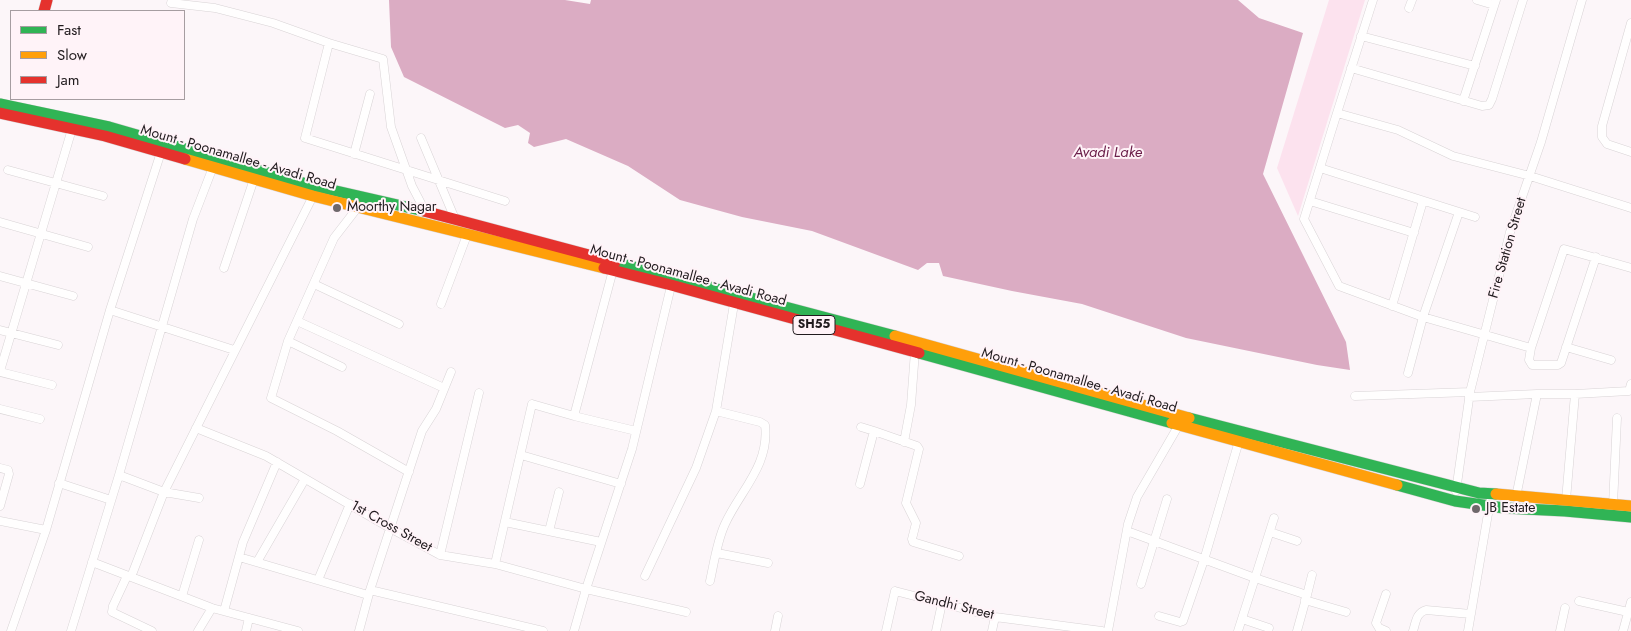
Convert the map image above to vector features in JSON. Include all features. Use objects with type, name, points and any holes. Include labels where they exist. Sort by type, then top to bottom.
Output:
[{"type":"main road","name":"Mount - Poonamallee - Avadi Road","points":[[0,104],[109,127],[213,168],[312,196],[423,222],[466,236],[613,270],[672,281],[734,304],[1181,421],[1457,488],[1490,501],[1516,497],[1631,506]]},
{"type":"main road","name":"Mount - Poonamallee - Avadi Road","points":[[0,113],[20,108],[72,129],[162,148],[310,185],[425,210],[672,281],[918,342],[1181,421],[1239,441],[1455,501],[1490,501],[1631,516]]},
{"type":"street","points":[[1372,0],[1304,219],[1339,286],[1423,317],[1531,348]]},
{"type":"street","points":[[1409,8],[1412,0]]},
{"type":"street","points":[[1463,100],[1495,2],[1476,0]]},
{"type":"street","points":[[1351,68],[1482,106],[1489,105],[1523,0]]},
{"type":"street","name":"Fire Station Street","points":[[1455,501],[1469,395],[1510,232],[1530,176],[1582,0]]},
{"type":"street","points":[[171,3],[215,8],[273,24],[383,59],[391,127],[425,210]]},
{"type":"street","points":[[1631,23],[1602,126],[1602,137],[1607,144],[1631,152]]},
{"type":"street","points":[[1361,36],[1475,66]]},
{"type":"street","points":[[329,43],[305,138],[504,200]]},
{"type":"street","points":[[354,154],[370,94]]},
{"type":"street","points":[[1337,113],[1398,130],[1453,156],[1530,176],[1631,208]]},
{"type":"street","points":[[52,385],[0,372],[72,129]]},
{"type":"street","points":[[421,138],[455,219]]},
{"type":"street","points":[[11,631],[46,530],[110,310],[162,148]]},
{"type":"street","points":[[70,631],[111,500],[193,219],[213,168]]},
{"type":"street","points":[[1320,168],[1475,217]]},
{"type":"street","points":[[8,170],[102,196]]},
{"type":"street","points":[[224,268],[254,179]]},
{"type":"street","points":[[152,631],[112,612],[113,606],[129,576],[164,492],[312,196]]},
{"type":"street","points":[[1310,201],[1414,233]]},
{"type":"street","points":[[1392,306],[1423,201]]},
{"type":"street","points":[[358,207],[334,238],[288,341],[272,398],[337,431],[408,472]]},
{"type":"street","points":[[1408,373],[1423,317],[1458,212]]},
{"type":"street","points":[[0,222],[88,247]]},
{"type":"street","points":[[441,304],[466,236]]},
{"type":"street","points":[[1596,257],[1561,363],[1558,365],[1532,364],[1530,360],[1531,348],[1564,249],[1596,257],[1631,268]]},
{"type":"street","points":[[574,416],[613,270]]},
{"type":"street","points":[[0,276],[73,296]]},
{"type":"street","points":[[574,631],[632,449],[672,281]]},
{"type":"street","points":[[314,284],[399,324]]},
{"type":"street","points":[[645,576],[696,468],[716,411],[734,304]]},
{"type":"street","points":[[110,310],[234,350]]},
{"type":"street","points":[[297,321],[444,388]]},
{"type":"street","points":[[0,330],[58,345]]},
{"type":"street","points":[[288,341],[342,367]]},
{"type":"street","points":[[1566,347],[1611,360]]},
{"type":"street","points":[[904,442],[911,405],[915,351]]},
{"type":"street","points":[[359,631],[369,592],[422,431],[436,409],[451,372]]},
{"type":"street","points":[[1355,396],[1575,394],[1629,391],[1631,384]]},
{"type":"street","points":[[440,555],[480,393]]},
{"type":"street","points":[[1516,497],[1537,394]]},
{"type":"street","points":[[1566,500],[1575,394]]},
{"type":"street","points":[[495,564],[532,404],[636,431]]},
{"type":"street","points":[[0,409],[40,419]]},
{"type":"street","points":[[710,581],[724,525],[747,489],[761,460],[767,436],[765,425],[760,422],[716,411]]},
{"type":"street","points":[[1613,505],[1617,418]]},
{"type":"street","points":[[1108,631],[1127,531],[1137,498],[1181,421]]},
{"type":"street","points":[[861,427],[917,446],[919,449],[906,502],[916,523],[913,542],[960,556]]},
{"type":"street","name":"1st Cross Street","points":[[196,428],[266,456],[440,555],[495,564],[586,589],[686,612]]},
{"type":"street","points":[[860,484],[874,431]]},
{"type":"street","points":[[1159,616],[1182,621],[1204,560],[1239,441]]},
{"type":"street","points":[[521,455],[621,484]]},
{"type":"street","points":[[224,611],[243,542],[277,462]]},
{"type":"street","points":[[0,468],[8,470],[10,474],[0,506]]},
{"type":"street","points":[[118,475],[164,492],[199,498]]},
{"type":"street","points":[[257,562],[305,479]]},
{"type":"street","points":[[59,483],[111,500]]},
{"type":"street","points":[[549,532],[559,492]]},
{"type":"street","points":[[1140,584],[1167,499]]},
{"type":"street","points":[[1468,631],[1490,501]]},
{"type":"street","points":[[318,580],[350,504]]},
{"type":"street","points":[[1238,631],[1274,518]]},
{"type":"street","points":[[0,521],[46,530]]},
{"type":"street","points":[[505,522],[601,542]]},
{"type":"street","points":[[1127,531],[1346,612]]},
{"type":"street","points":[[1270,532],[1296,541]]},
{"type":"street","points":[[182,596],[199,540]]},
{"type":"street","points":[[717,553],[768,563]]},
{"type":"street","points":[[239,557],[318,580],[543,631]]},
{"type":"street","points":[[92,562],[212,608],[298,631]]},
{"type":"street","points":[[1297,631],[1312,575]]},
{"type":"street","name":"Gandhi Street","points":[[886,631],[895,591],[995,617],[1048,627],[1102,631]]},
{"type":"street","points":[[1386,594],[1376,623],[1379,628],[1386,631]]},
{"type":"street","points":[[1580,601],[1628,612]]},
{"type":"street","points":[[1623,631],[1631,602]]},
{"type":"street","points":[[936,631],[942,603]]},
{"type":"street","points":[[198,631],[212,608]]},
{"type":"street","points":[[1560,631],[1565,608]]},
{"type":"street","points":[[1414,631],[1419,613],[1426,610],[1471,614]]},
{"type":"street","points":[[775,631],[778,616]]},
{"type":"street","points":[[992,631],[995,617]]},
{"type":"street","points":[[246,631],[249,618]]},
{"type":"street","points":[[1242,619],[1269,628]]},
{"type":"shaded area","points":[[1329,0],[1365,0],[1298,216],[1277,168]]},
{"type":"water","name":"Avadi Lake","points":[[389,0],[565,0],[590,4],[591,0],[1238,0],[1259,18],[1303,33],[1263,174],[1346,342],[1350,370],[1186,338],[1082,304],[943,276],[939,263],[927,263],[918,270],[812,231],[742,217],[680,200],[628,166],[566,139],[534,147],[528,143],[530,133],[518,125],[505,128],[404,77],[391,47]]},
{"type":"traffic: fast","points":[[0,104],[109,127],[310,185],[424,211]]},
{"type":"traffic: fast","points":[[615,262],[895,336]]},
{"type":"traffic: fast","points":[[919,353],[1172,423]]},
{"type":"traffic: fast","points":[[1189,418],[1479,493],[1496,494]]},
{"type":"traffic: fast","points":[[1397,485],[1455,501],[1504,508],[1631,517]]},
{"type":"traffic: slow","points":[[185,159],[313,196],[604,268]]},
{"type":"traffic: slow","points":[[895,336],[1189,418]]},
{"type":"traffic: slow","points":[[1172,423],[1397,485]]},
{"type":"traffic: slow","points":[[1496,494],[1631,506]]},
{"type":"traffic: jam","points":[[44,10],[47,0]]},
{"type":"traffic: jam","points":[[0,113],[105,136],[185,159]]},
{"type":"traffic: jam","points":[[424,211],[615,262]]},
{"type":"traffic: jam","points":[[604,268],[919,353]]},
{"type":"place","name":"Moorthy Nagar","points":[[337,208]]},
{"type":"place","name":"JB Estate","points":[[1476,509]]}]
